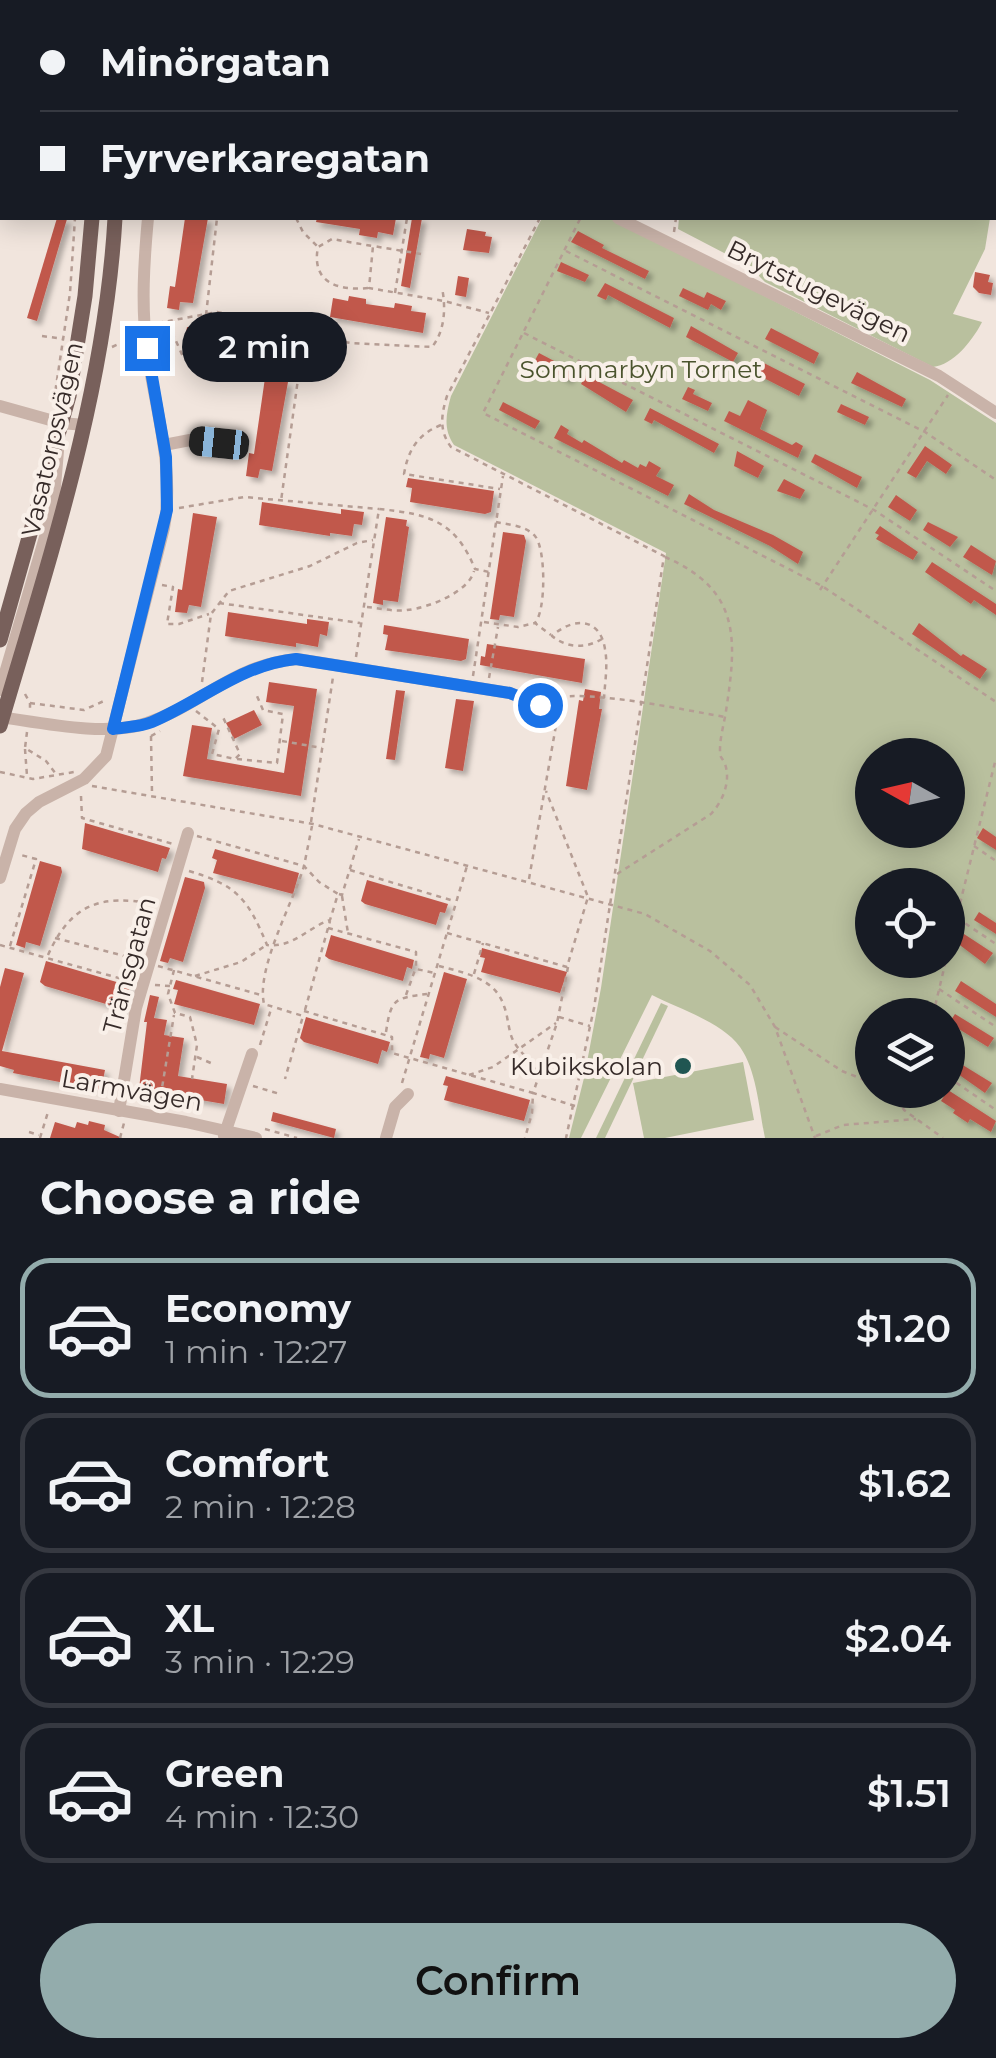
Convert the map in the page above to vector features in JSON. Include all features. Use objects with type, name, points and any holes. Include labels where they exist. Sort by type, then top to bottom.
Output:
[{"type":"main road","name":"Vasatorpsvägen","points":[[0,640],[56,416],[79,342],[92,220]]},
{"type":"main road","name":"Vasatorpsvägen","points":[[1,720],[86,425],[108,299],[115,220]]},
{"type":"street","points":[[0,878],[15,829],[26,813],[39,802],[82,785],[106,756],[152,583],[167,510],[164,444],[144,326],[148,220]]},
{"type":"street","name":"Brytstugevägen","points":[[622,220],[954,385],[996,414]]},
{"type":"street","points":[[0,406],[86,425]]},
{"type":"street","points":[[0,690],[52,510],[56,416]]},
{"type":"street","points":[[164,444],[190,440],[230,445]]},
{"type":"street","points":[[38,559],[62,514]]},
{"type":"street","points":[[1,720],[152,729],[228,678],[273,662],[306,660],[510,693],[540,705]]},
{"type":"street","name":"Tränsgatan","points":[[123,1111],[136,1008],[188,833]]},
{"type":"street","points":[[224,1134],[252,1054]]},
{"type":"street","name":"Larmvägen","points":[[0,1089],[256,1138]]},
{"type":"street","points":[[386,1138],[404,1097]]},
{"type":"path","points":[[56,416],[75,220]]},
{"type":"path","points":[[206,314],[217,220]]},
{"type":"path","points":[[297,220],[318,247],[317,272],[324,279],[444,301],[490,314]]},
{"type":"path","points":[[395,295],[408,220]]},
{"type":"path","points":[[539,220],[447,396],[442,424],[451,447],[698,572],[724,607],[733,647],[719,754],[727,774],[717,808],[616,875]]},
{"type":"path","points":[[579,220],[483,413],[821,588],[996,702]]},
{"type":"path","points":[[672,244],[676,220]]},
{"type":"path","points":[[318,247],[332,239],[420,254]]},
{"type":"path","points":[[368,288],[373,246]]},
{"type":"path","points":[[564,250],[924,432],[996,480]]},
{"type":"path","points":[[144,326],[206,314],[228,314],[249,327],[425,349],[438,341],[442,288]]},
{"type":"path","points":[[168,322],[184,359],[250,372],[261,365]]},
{"type":"path","points":[[523,332],[874,510],[996,591]]},
{"type":"path","points":[[281,501],[304,336]]},
{"type":"path","points":[[200,374],[201,364]]},
{"type":"path","points":[[228,380],[229,369]]},
{"type":"path","points":[[821,588],[954,385]]},
{"type":"path","points":[[442,424],[425,431],[414,445],[404,474],[501,489]]},
{"type":"path","points":[[472,687],[503,474]]},
{"type":"path","points":[[167,510],[244,497],[409,512],[441,524],[464,544],[474,569],[469,583],[407,610],[364,606]]},
{"type":"path","points":[[355,668],[379,509]]},
{"type":"path","points":[[481,622],[518,627],[535,623],[542,612],[540,546],[529,530],[496,522]]},
{"type":"path","points":[[142,620],[167,624],[196,620],[210,614],[229,591],[310,566],[357,543],[374,540]]},
{"type":"path","points":[[566,1138],[592,1026],[664,556]]},
{"type":"path","points":[[474,569],[489,572]]},
{"type":"path","points":[[152,583],[172,587],[167,624]]},
{"type":"path","points":[[219,603],[362,623]]},
{"type":"path","points":[[202,693],[210,614]]},
{"type":"path","points":[[552,636],[569,622],[591,626],[602,640],[606,660],[604,700]]},
{"type":"path","points":[[535,623],[570,645],[586,646],[602,640]]},
{"type":"path","points":[[488,690],[498,624]]},
{"type":"path","points":[[323,672],[334,673],[312,824],[294,902],[273,946],[262,996],[264,1004],[386,1034],[393,1040],[392,1053],[575,1106]]},
{"type":"path","points":[[195,709],[219,729],[212,754],[277,763],[283,714],[263,710],[257,696]]},
{"type":"path","points":[[540,705],[552,697],[561,697],[725,716]]},
{"type":"path","points":[[528,880],[561,697]]},
{"type":"path","points":[[30,703],[84,710],[108,698]]},
{"type":"path","points":[[222,715],[240,754],[235,758]]},
{"type":"path","points":[[152,795],[152,729],[170,725]]},
{"type":"path","points":[[281,741],[322,748]]},
{"type":"path","points":[[25,748],[27,778]]},
{"type":"path","points":[[965,876],[996,758]]},
{"type":"path","points":[[0,772],[44,779],[72,771],[82,785],[82,818],[184,848]]},
{"type":"path","points":[[990,774],[996,778]]},
{"type":"path","points":[[82,785],[312,824],[588,896],[661,922],[725,961],[750,985],[776,1027],[815,1137],[842,1125],[916,1119]]},
{"type":"path","points":[[546,791],[588,896],[567,967]]},
{"type":"path","points":[[188,833],[304,866],[319,882],[340,894]]},
{"type":"path","points":[[285,1079],[330,920],[360,836]]},
{"type":"path","points":[[972,845],[996,861]]},
{"type":"path","points":[[8,851],[36,859],[10,948]]},
{"type":"path","points":[[404,1097],[410,1058],[467,864]]},
{"type":"path","points":[[178,868],[218,879],[241,896],[250,906],[267,944],[273,946],[301,938],[314,926],[330,920]]},
{"type":"path","points":[[350,870],[456,902]]},
{"type":"path","points":[[340,894],[349,933]]},
{"type":"path","points":[[47,956],[64,925],[89,905],[118,900],[167,906]]},
{"type":"path","points":[[965,923],[996,944]]},
{"type":"path","points":[[328,928],[416,952],[416,968],[406,996]]},
{"type":"path","points":[[447,933],[570,968],[557,1023],[533,1093],[532,1114],[524,1138]]},
{"type":"path","points":[[474,976],[483,942]]},
{"type":"path","points":[[194,976],[241,962],[267,944]]},
{"type":"path","points":[[0,945],[142,985],[170,986]]},
{"type":"path","points":[[437,966],[488,984],[503,1001],[513,1042],[540,1078]]},
{"type":"path","points":[[416,968],[435,973]]},
{"type":"path","points":[[159,1108],[175,1013],[168,994],[174,970]]},
{"type":"path","points":[[937,998],[942,978]]},
{"type":"path","points":[[939,989],[996,1027]]},
{"type":"path","points":[[386,1034],[390,1006],[406,996],[429,993]]},
{"type":"path","points":[[175,1013],[190,1018],[197,1044],[192,1078]]},
{"type":"path","points":[[557,1017],[592,1026]]},
{"type":"path","points":[[468,1075],[494,1067],[557,1023]]},
{"type":"path","points":[[776,1027],[855,1076]]},
{"type":"path","points":[[196,1056],[213,1064]]},
{"type":"path","points":[[488,1081],[494,1067]]},
{"type":"path","points":[[247,1084],[280,1094]]},
{"type":"path","points":[[965,1089],[996,1110]]},
{"type":"path","points":[[29,1132],[40,1137],[50,1106]]},
{"type":"path","points":[[901,1121],[904,1110],[944,1138]]},
{"type":"path","points":[[120,1138],[123,1111]]},
{"type":"green space","name":"Sommarbyn Tornet","points":[[541,220],[615,220],[930,380],[996,423],[996,1138],[765,1138],[754,1079],[740,1047],[711,1023],[652,995],[581,1138],[569,1138],[601,988],[666,553],[454,445],[447,421],[451,396]]},
{"type":"green space","points":[[679,220],[990,220],[985,249],[953,314],[982,322],[961,351],[948,362],[933,367],[765,282],[759,276],[758,266],[751,267],[678,229]]},
{"type":"green space","points":[[661,1003],[668,1006],[605,1138],[596,1138]]},
{"type":"green space","points":[[743,1062],[754,1120],[665,1138],[644,1138],[633,1083]]},
{"type":"building","points":[[56,220],[67,220],[37,321],[27,318]]},
{"type":"building","points":[[185,220],[208,220],[193,303],[180,302],[179,310],[167,308],[170,286],[175,287]]},
{"type":"building","points":[[396,220],[393,235],[378,232],[377,238],[359,235],[360,229],[316,222]]},
{"type":"building","points":[[412,220],[422,220],[410,288],[401,286]]},
{"type":"building","points":[[467,229],[492,237],[489,253],[463,250]]},
{"type":"building","points":[[578,231],[604,245],[602,248],[649,271],[645,279],[571,242]]},
{"type":"building","points":[[561,262],[589,275],[585,282],[557,271]]},
{"type":"building","points":[[975,272],[990,275],[991,295],[979,293],[973,287]]},
{"type":"building","points":[[458,276],[469,278],[466,297],[455,295]]},
{"type":"building","points":[[605,283],[674,318],[670,328],[608,295],[606,300],[597,296]]},
{"type":"building","points":[[683,288],[704,298],[707,292],[726,301],[721,310],[711,304],[708,310],[679,296]]},
{"type":"building","points":[[349,296],[366,299],[366,304],[394,308],[395,303],[426,313],[423,333],[330,317],[333,298],[348,301]]},
{"type":"building","points":[[691,326],[738,353],[733,362],[686,337]]},
{"type":"building","points":[[187,327],[265,338],[266,333],[288,336],[286,349],[278,348],[275,363],[183,350]]},
{"type":"building","points":[[771,328],[819,353],[814,364],[765,339]]},
{"type":"building","points":[[539,353],[573,371],[568,380],[534,362]]},
{"type":"building","points":[[756,359],[805,384],[799,396],[750,371]]},
{"type":"building","points":[[857,372],[906,399],[902,407],[851,383]]},
{"type":"building","points":[[586,375],[633,400],[626,412],[581,384]]},
{"type":"building","points":[[265,378],[288,382],[272,471],[260,469],[258,478],[246,476],[249,453],[254,454]]},
{"type":"building","points":[[688,387],[695,390],[693,394],[712,403],[708,411],[682,399]]},
{"type":"building","points":[[748,400],[767,410],[760,429],[792,445],[796,442],[803,446],[798,458],[724,421],[729,411],[740,416]]},
{"type":"building","points":[[503,402],[540,421],[535,429],[499,410]]},
{"type":"building","points":[[841,404],[869,417],[865,425],[837,412]]},
{"type":"building","points":[[650,408],[719,444],[714,453],[654,420],[652,424],[644,420]]},
{"type":"building","points":[[561,425],[569,430],[567,434],[622,463],[624,460],[638,468],[640,464],[646,467],[649,461],[661,468],[656,476],[674,485],[668,496],[554,438]]},
{"type":"building","points":[[925,446],[952,465],[946,474],[927,461],[916,478],[907,473]]},
{"type":"building","points":[[737,451],[764,466],[758,478],[734,466]]},
{"type":"building","points":[[815,454],[862,477],[857,488],[811,462]]},
{"type":"building","points":[[408,478],[494,491],[491,512],[410,502],[412,488],[406,487]]},
{"type":"building","points":[[784,479],[805,490],[800,499],[777,491]]},
{"type":"building","points":[[689,494],[803,552],[798,564],[684,504]]},
{"type":"building","points":[[896,495],[917,510],[910,521],[888,507]]},
{"type":"building","points":[[262,502],[341,514],[341,509],[364,512],[362,525],[354,524],[352,536],[330,536],[259,525]]},
{"type":"building","points":[[193,513],[217,517],[201,607],[189,605],[187,613],[175,612],[178,589],[182,590]]},
{"type":"building","points":[[386,517],[407,520],[409,527],[398,602],[383,600],[383,605],[373,603]]},
{"type":"building","points":[[928,522],[958,537],[950,547],[923,530]]},
{"type":"building","points":[[880,526],[918,552],[913,560],[876,539]]},
{"type":"building","points":[[503,532],[524,535],[526,541],[514,617],[500,615],[499,620],[490,619]]},
{"type":"building","points":[[971,545],[996,561],[992,575],[963,557]]},
{"type":"building","points":[[932,562],[996,604],[996,615],[974,600],[971,604],[925,572]]},
{"type":"building","points":[[228,612],[307,624],[307,619],[329,622],[327,636],[320,634],[318,647],[296,643],[296,647],[225,636]]},
{"type":"building","points":[[919,623],[961,656],[987,669],[980,679],[912,634]]},
{"type":"building","points":[[384,625],[469,639],[466,659],[385,650],[388,635],[383,634]]},
{"type":"building","points":[[487,644],[585,659],[582,683],[480,665]]},
{"type":"building","points":[[269,682],[317,689],[301,796],[183,776],[192,725],[212,728],[207,759],[284,773],[294,706],[266,702]]},
{"type":"building","points":[[585,689],[601,692],[602,709],[587,790],[566,786],[579,700],[583,701]]},
{"type":"building","points":[[396,690],[405,691],[395,760],[386,759]]},
{"type":"building","points":[[456,699],[474,701],[463,771],[445,768]]},
{"type":"building","points":[[254,710],[262,725],[234,739],[226,723]]},
{"type":"building","points":[[85,823],[170,848],[166,859],[162,858],[158,872],[82,849]]},
{"type":"building","points":[[983,828],[996,837],[996,850],[977,838]]},
{"type":"building","points":[[215,849],[299,873],[293,894],[213,873]]},
{"type":"building","points":[[40,861],[61,867],[62,872],[40,946],[26,942],[25,948],[16,945]]},
{"type":"building","points":[[185,877],[204,882],[205,888],[183,962],[170,958],[168,963],[160,961]]},
{"type":"building","points":[[367,880],[448,904],[445,913],[440,912],[436,925],[365,904],[361,901]]},
{"type":"building","points":[[979,912],[996,923],[996,934],[974,920]]},
{"type":"building","points":[[331,935],[414,960],[412,969],[407,967],[403,981],[329,959],[325,956]]},
{"type":"building","points":[[965,935],[993,953],[985,964],[965,949]]},
{"type":"building","points":[[482,948],[567,972],[560,993],[481,972],[485,958],[480,957]]},
{"type":"building","points":[[46,961],[130,986],[123,1009],[45,986],[40,982]]},
{"type":"building","points":[[5,968],[24,973],[2,1051],[105,1070],[101,1090],[13,1073],[14,1070],[0,1066],[0,987]]},
{"type":"building","points":[[444,972],[467,979],[444,1058],[430,1054],[429,1059],[420,1057]]},
{"type":"building","points":[[176,980],[260,1004],[254,1025],[174,1004]]},
{"type":"building","points":[[961,981],[996,1004],[996,1017],[955,991]]},
{"type":"building","points":[[150,995],[159,997],[154,1018],[167,1020],[164,1035],[184,1038],[178,1076],[227,1084],[224,1104],[177,1096],[138,1097]]},
{"type":"building","points":[[306,1017],[390,1042],[387,1052],[382,1050],[378,1064],[304,1042],[300,1038]]},
{"type":"building","points":[[965,1020],[994,1038],[988,1047],[965,1033]]},
{"type":"building","points":[[965,1066],[992,1083],[985,1093],[965,1079]]},
{"type":"building","points":[[446,1076],[530,1100],[524,1121],[444,1100]]},
{"type":"building","points":[[965,1101],[996,1121],[991,1132],[970,1119],[968,1123],[953,1113],[952,1108],[965,1108]]},
{"type":"building","points":[[273,1112],[336,1129],[334,1138],[271,1121]]},
{"type":"building","points":[[89,1121],[105,1125],[104,1130],[122,1138],[50,1138],[55,1122],[75,1128],[77,1122],[88,1125]]},
{"type":"place","name":"Kubikskolan","points":[[683,1066]]},
{"type":"route","points":[[147,348],[166,457],[167,510],[113,729],[152,722],[228,678],[261,664],[296,659],[510,693],[540,705]]}]
